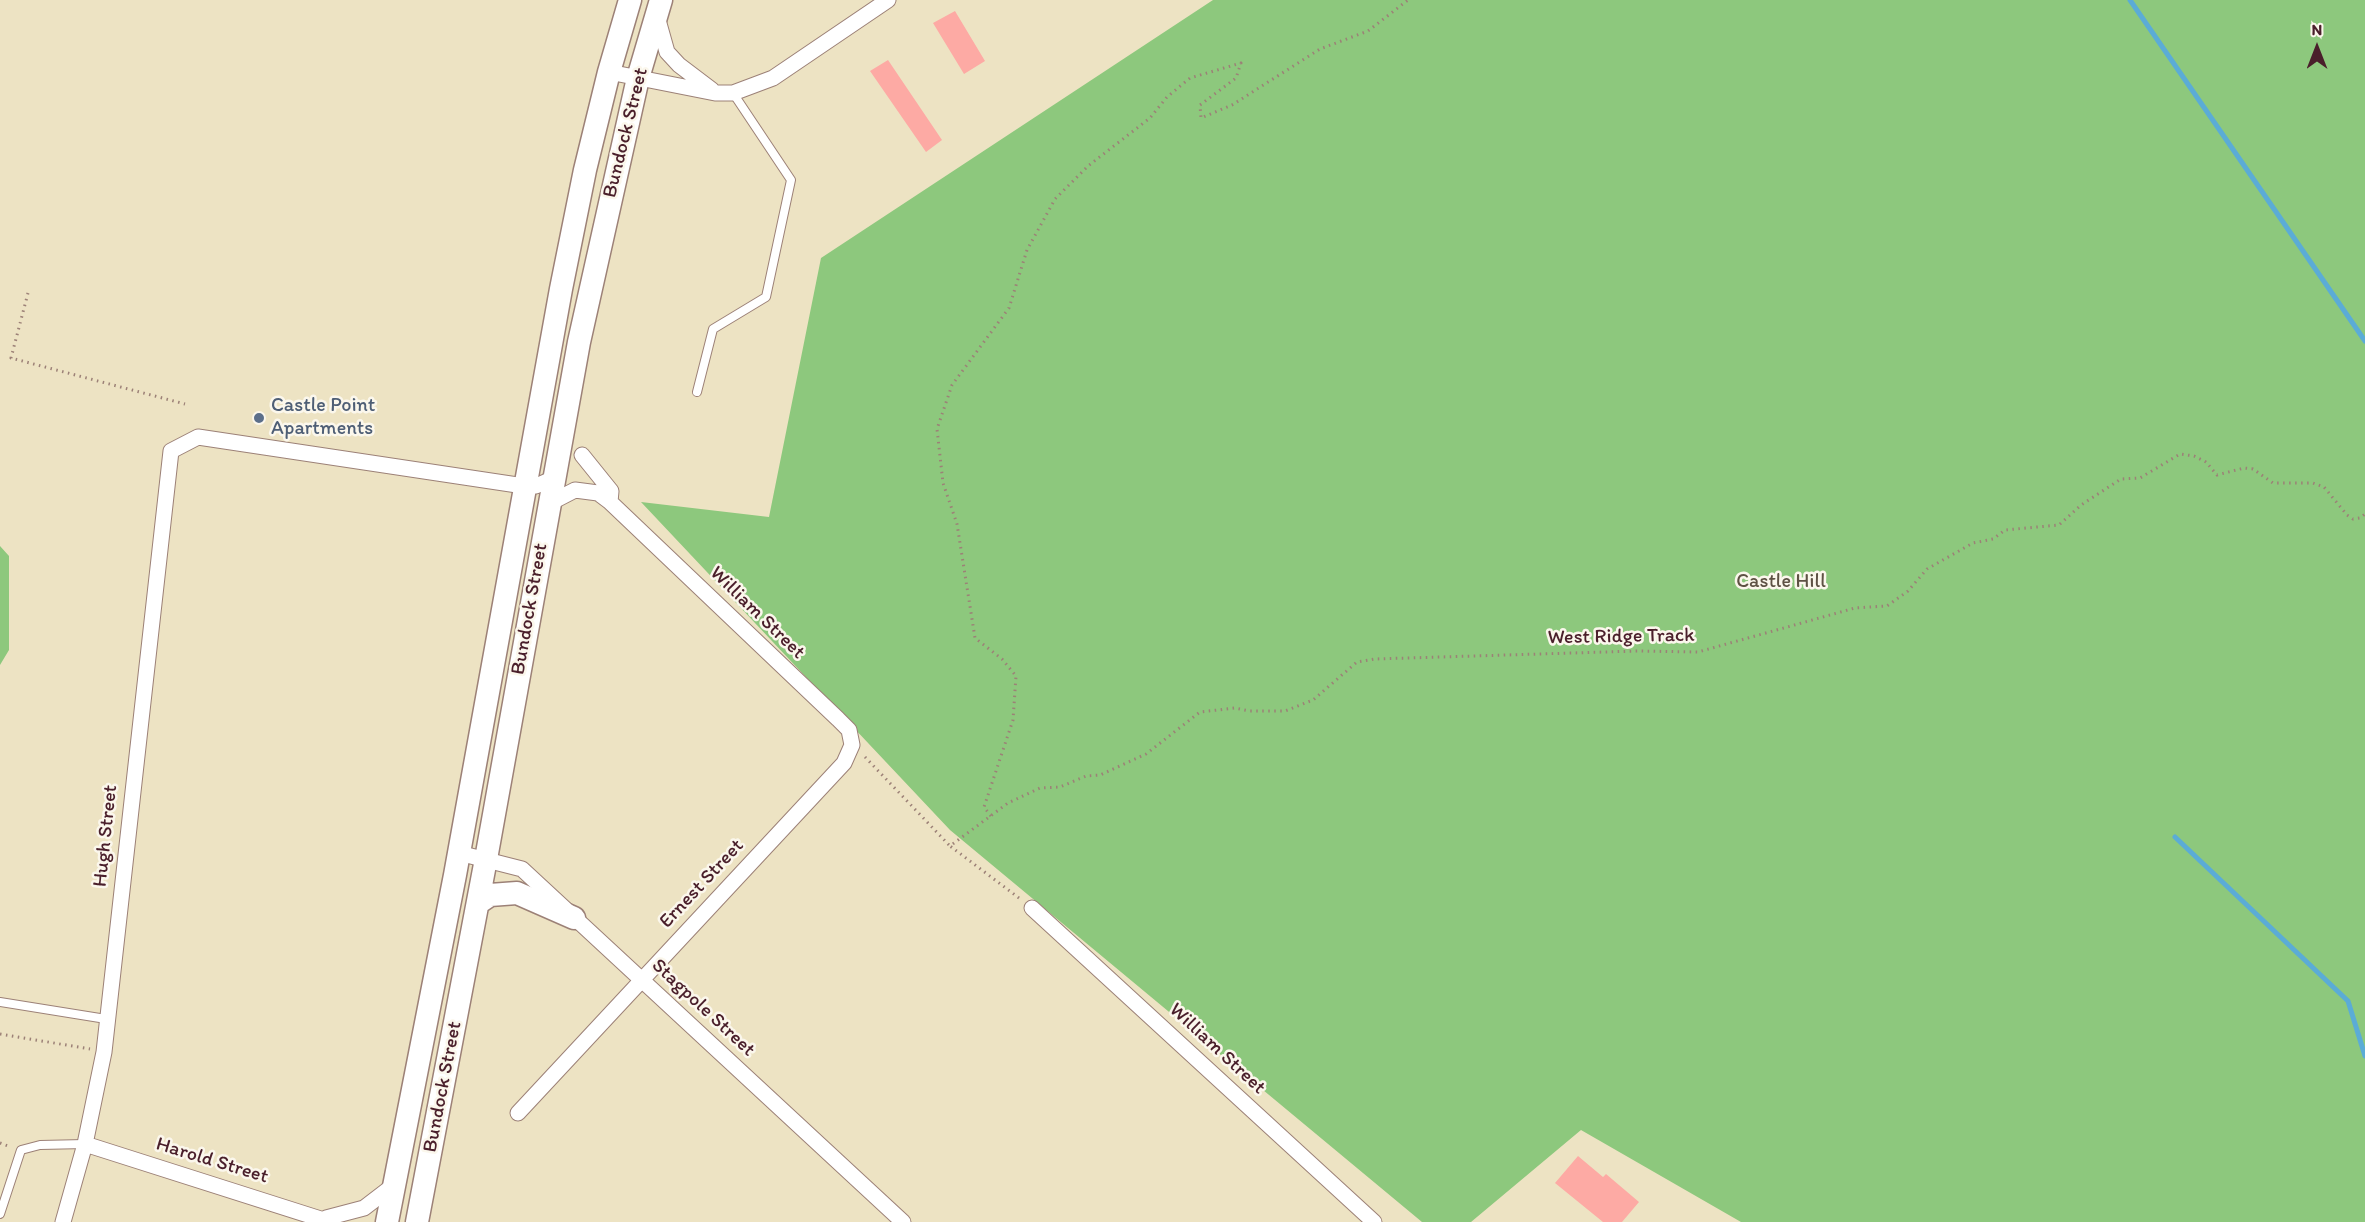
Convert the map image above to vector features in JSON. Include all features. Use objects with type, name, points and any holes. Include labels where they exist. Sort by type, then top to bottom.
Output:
[{"type":"main road","name":"Bundock Street","points":[[387,1222],[459,853],[524,486],[585,170],[609,72],[630,0]]},
{"type":"main road","name":"Bundock Street","points":[[417,1222],[478,903],[548,504],[604,222],[638,78],[659,7]]},
{"type":"main road","points":[[478,903],[490,895],[517,893],[574,918]]},
{"type":"street","points":[[609,72],[716,93],[733,93],[773,78],[888,0]]},
{"type":"street","points":[[659,7],[668,52],[679,65],[716,93]]},
{"type":"street","name":"Hugh Street","points":[[63,1222],[85,1143],[104,1052],[171,451],[198,437],[524,486]]},
{"type":"street","name":"William Street","points":[[582,455],[611,491],[610,502]]},
{"type":"street","points":[[524,486],[536,486],[554,478]]},
{"type":"street","name":"William Street","points":[[548,504],[575,489],[598,493],[610,502],[849,730]]},
{"type":"street","name":"Ernest Street","points":[[518,1113],[844,763],[851,752],[849,730]]},
{"type":"street","name":"Stagpole Street","points":[[459,853],[522,869],[903,1222]]},
{"type":"street","name":"William Street","points":[[1032,908],[1374,1222]]},
{"type":"street","name":"Harold Street","points":[[85,1143],[328,1220],[364,1208],[394,1185]]},
{"type":"lane","points":[[697,392],[713,329],[766,297],[791,180],[733,93]]},
{"type":"lane","points":[[0,1002],[106,1019]]},
{"type":"lane","points":[[0,1214],[21,1150],[40,1145],[85,1143]]},
{"type":"path","points":[[991,816],[984,807],[1013,720],[1016,676],[1002,659],[975,638],[957,524],[943,483],[937,429],[952,385],[1009,308],[1027,250],[1055,199],[1088,166],[1150,118],[1167,97],[1190,78],[1241,63],[1236,78],[1200,105],[1202,118],[1232,105],[1320,49],[1368,31],[1408,0]]},
{"type":"path","points":[[28,293],[11,358],[185,404]]},
{"type":"path","name":"West Ridge Track","points":[[950,846],[1008,803],[1040,788],[1060,787],[1086,776],[1100,775],[1146,754],[1200,712],[1235,708],[1250,711],[1286,711],[1312,700],[1357,662],[1375,659],[1638,651],[1698,652],[1855,608],[1887,606],[1908,591],[1927,569],[1973,543],[1993,538],[2004,530],[2059,525],[2081,505],[2121,479],[2140,478],[2180,454],[2194,456],[2206,462],[2217,475],[2244,468],[2253,469],[2273,483],[2313,483],[2324,487],[2353,519],[2365,514]]},
{"type":"path","points":[[849,730],[860,753],[873,763],[950,846],[1032,908]]},
{"type":"path","points":[[0,1034],[104,1052]]},
{"type":"green space","name":"Castle Hill","points":[[1213,0],[2365,0],[2365,1222],[1741,1222],[1581,1130],[1471,1222],[1422,1222],[950,830],[641,502],[769,517],[821,258]]},
{"type":"green space","points":[[0,546],[9,556],[9,650],[0,665]]},
{"type":"building","points":[[955,11],[985,61],[964,74],[933,23]]},
{"type":"building","points":[[888,60],[942,140],[926,152],[870,71]]},
{"type":"building","points":[[1578,1156],[1603,1177],[1606,1174],[1639,1202],[1622,1222],[1603,1222],[1555,1183]]},
{"type":"waterway","points":[[2130,0],[2365,341]]},
{"type":"waterway","points":[[2175,837],[2348,1001],[2365,1056]]},
{"type":"place","name":"Castle Point Apartments","points":[[259,418]]}]
